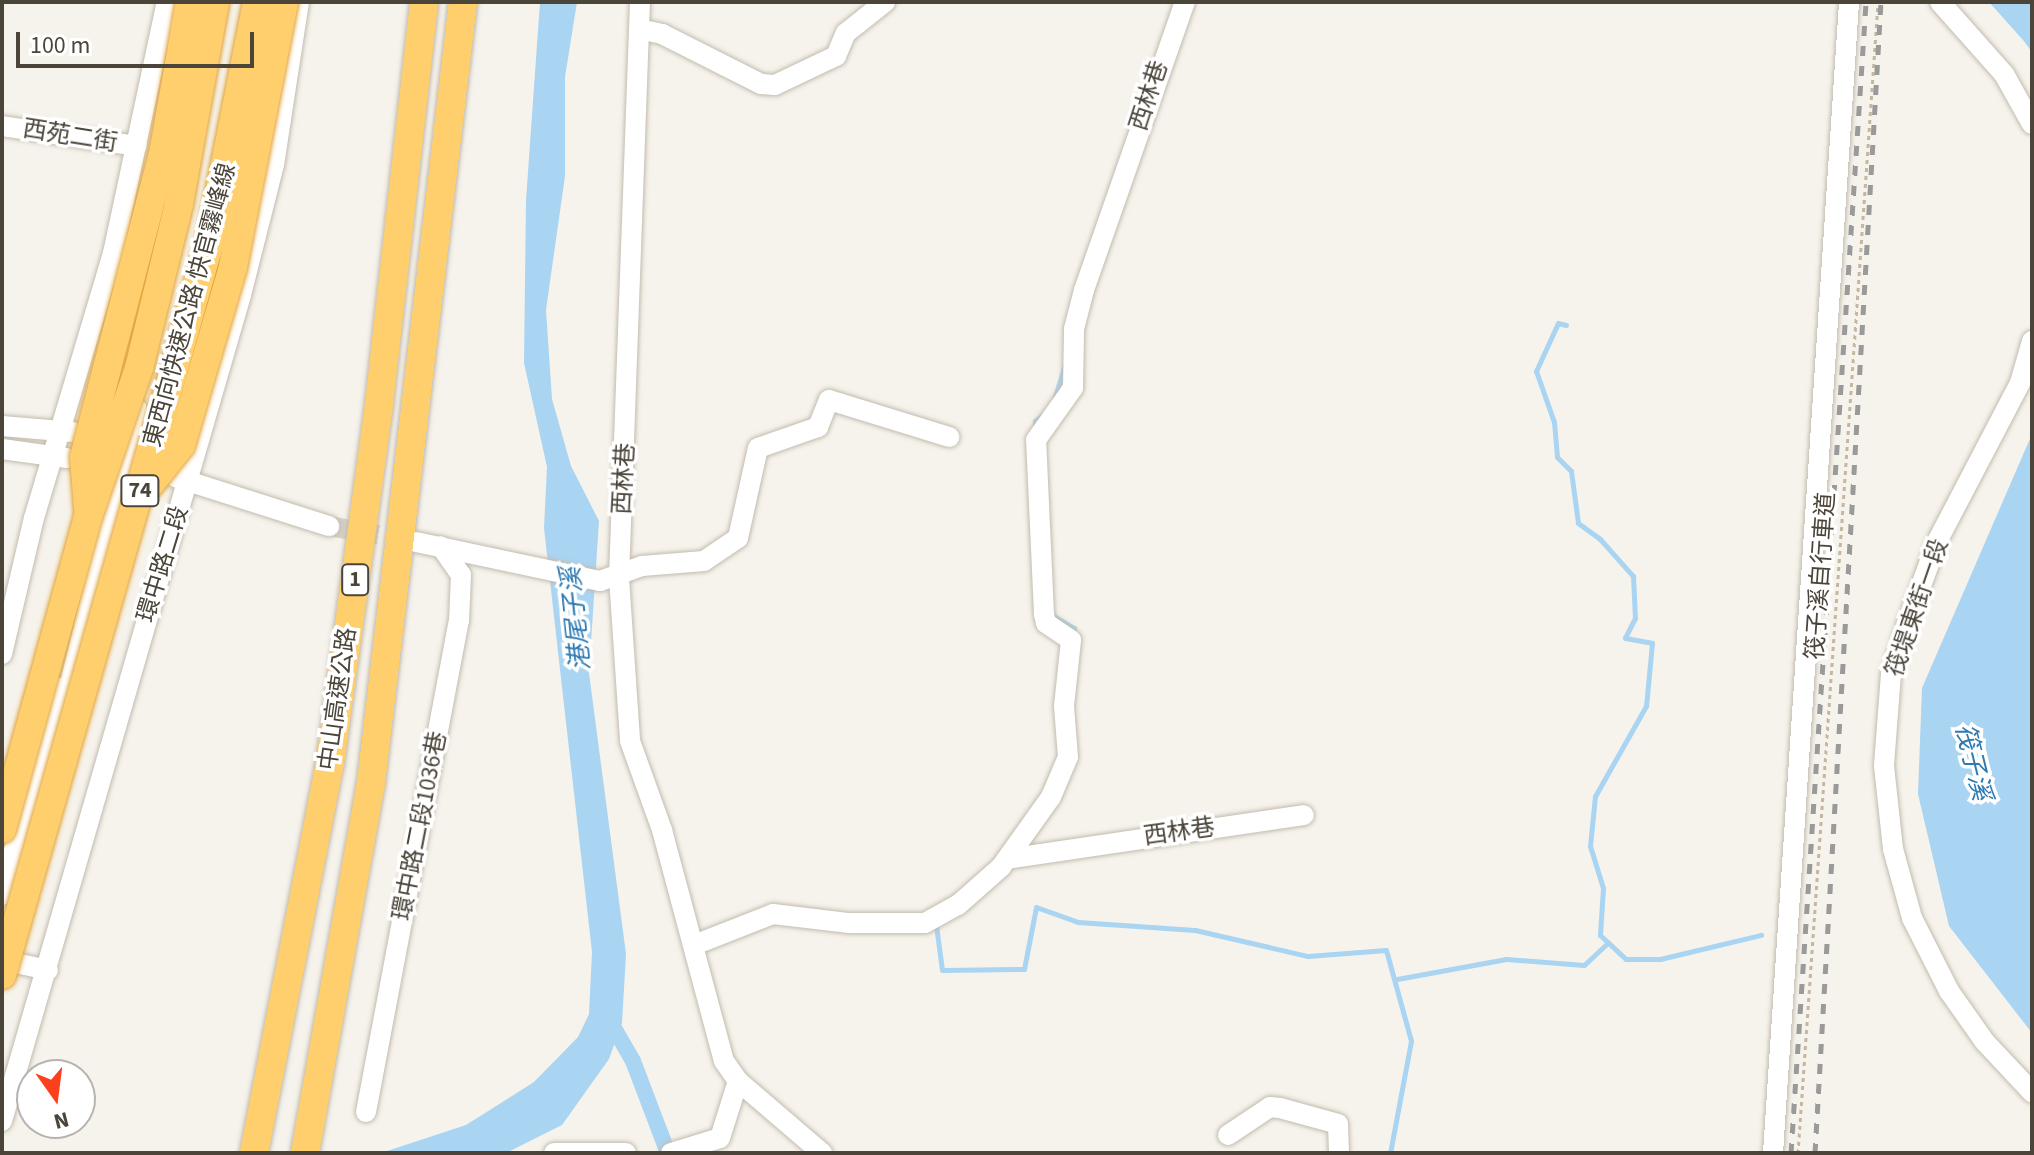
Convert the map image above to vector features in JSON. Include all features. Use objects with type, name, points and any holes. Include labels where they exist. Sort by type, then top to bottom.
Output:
[{"type":"highway","points":[[88,517],[84,457],[164,149],[190,2]]},
{"type":"highway","name":"東西向快速公路 快官霧峰線","points":[[2,829],[88,517],[153,308],[179,204],[215,2]]},
{"type":"highway","name":"東西向快速公路 快官霧峰線","points":[[2,975],[209,245],[257,2]]},
{"type":"highway","points":[[138,499],[181,445],[186,430],[233,267],[284,2]]},
{"type":"highway","name":"中山高速公路","points":[[254,1153],[330,763],[379,404],[424,2]]},
{"type":"highway","name":"中山高速公路","points":[[305,1153],[371,783],[463,2]]},
{"type":"street","points":[[2,654],[137,146],[167,2]]},
{"type":"street","points":[[2,936],[51,764],[199,122],[215,2]]},
{"type":"street","points":[[122,451],[198,170],[227,2]]},
{"type":"street","name":"環中路二段","points":[[2,1121],[187,484],[274,165],[299,2]]},
{"type":"street","name":"西林巷","points":[[640,2],[610,580],[630,741],[694,945],[724,1061],[738,1081],[822,1153]]},
{"type":"street","points":[[639,29],[662,34],[761,84],[775,85],[836,56],[846,33],[885,2]]},
{"type":"street","name":"西林巷","points":[[694,945],[773,914],[849,923],[925,923],[958,905],[1007,859],[1051,797],[1068,757],[1064,706],[1071,640],[1046,623],[1044,614],[1036,440],[1073,388],[1074,329],[1084,290],[1185,2]]},
{"type":"street","points":[[1773,1153],[1849,2]]},
{"type":"street","points":[[1940,2],[2004,74],[2032,124]]},
{"type":"street","name":"西苑二街","points":[[2,126],[137,146]]},
{"type":"street","name":"筏堤東街一段","points":[[2032,341],[2020,383],[1937,542],[1907,624],[1891,674],[1884,766],[1893,849],[1912,918],[1949,991],[1985,1042],[2032,1092]]},
{"type":"street","points":[[416,542],[610,580],[642,566],[704,561],[728,548],[738,538],[758,448],[818,427],[829,400],[949,437]]},
{"type":"street","points":[[2,426],[63,428],[122,451],[187,484],[329,526]]},
{"type":"street","points":[[2,449],[55,454],[162,486],[187,484]]},
{"type":"street","points":[[2,895],[32,798],[117,472]]},
{"type":"street","name":"環中路二段1036巷","points":[[366,1112],[459,621],[461,575],[441,546]]},
{"type":"street","name":"西林巷","points":[[1007,859],[1304,815]]},
{"type":"street","points":[[2,960],[48,970]]},
{"type":"street","points":[[681,1150],[720,1138],[738,1081]]},
{"type":"street","points":[[1228,1135],[1270,1107],[1280,1108],[1338,1124],[1339,1153]]},
{"type":"street","points":[[554,1153],[626,1153]]},
{"type":"path","name":"筏子溪自行車道","points":[[1798,1153],[1878,2]]},
{"type":"water","name":"港尾子溪","points":[[540,2],[577,2],[565,77],[565,176],[546,310],[552,399],[571,466],[599,521],[589,673],[626,954],[622,1023],[609,1059],[562,1125],[506,1153],[381,1153],[466,1125],[534,1082],[578,1037],[589,1014],[592,952],[544,528],[547,467],[524,363],[526,200]]},
{"type":"water","points":[[1989,2],[2032,2],[2032,52],[2023,40]]},
{"type":"water","name":"筏子溪","points":[[2032,434],[2032,1033],[1949,926],[1918,794],[1922,688]]},
{"type":"waterway","points":[[1566,325],[1558,323],[1536,371],[1554,422],[1557,457],[1571,471],[1578,523],[1600,539],[1633,576],[1635,618],[1625,638],[1652,643],[1646,706],[1595,796],[1590,846],[1603,888],[1600,935],[1626,959],[1660,959],[1761,935]]},
{"type":"waterway","points":[[1054,400],[1065,363]]},
{"type":"waterway","points":[[1035,431],[1035,421],[1044,414]]},
{"type":"waterway","points":[[1052,615],[1074,628],[1074,636]]},
{"type":"waterway","points":[[936,925],[942,970],[1024,969],[1036,907],[1078,922],[1195,930],[1308,956],[1386,950],[1411,1041],[1390,1153]]},
{"type":"waterway","points":[[1397,979],[1506,959],[1584,965],[1608,943]]},
{"type":"waterway","points":[[607,1016],[633,1061],[668,1153]]},
{"type":"tunnel","points":[[329,526],[412,541]]},
{"type":"railway","points":[[1791,1153],[1866,2]]},
{"type":"railway","points":[[1815,1153],[1881,2]]}]
